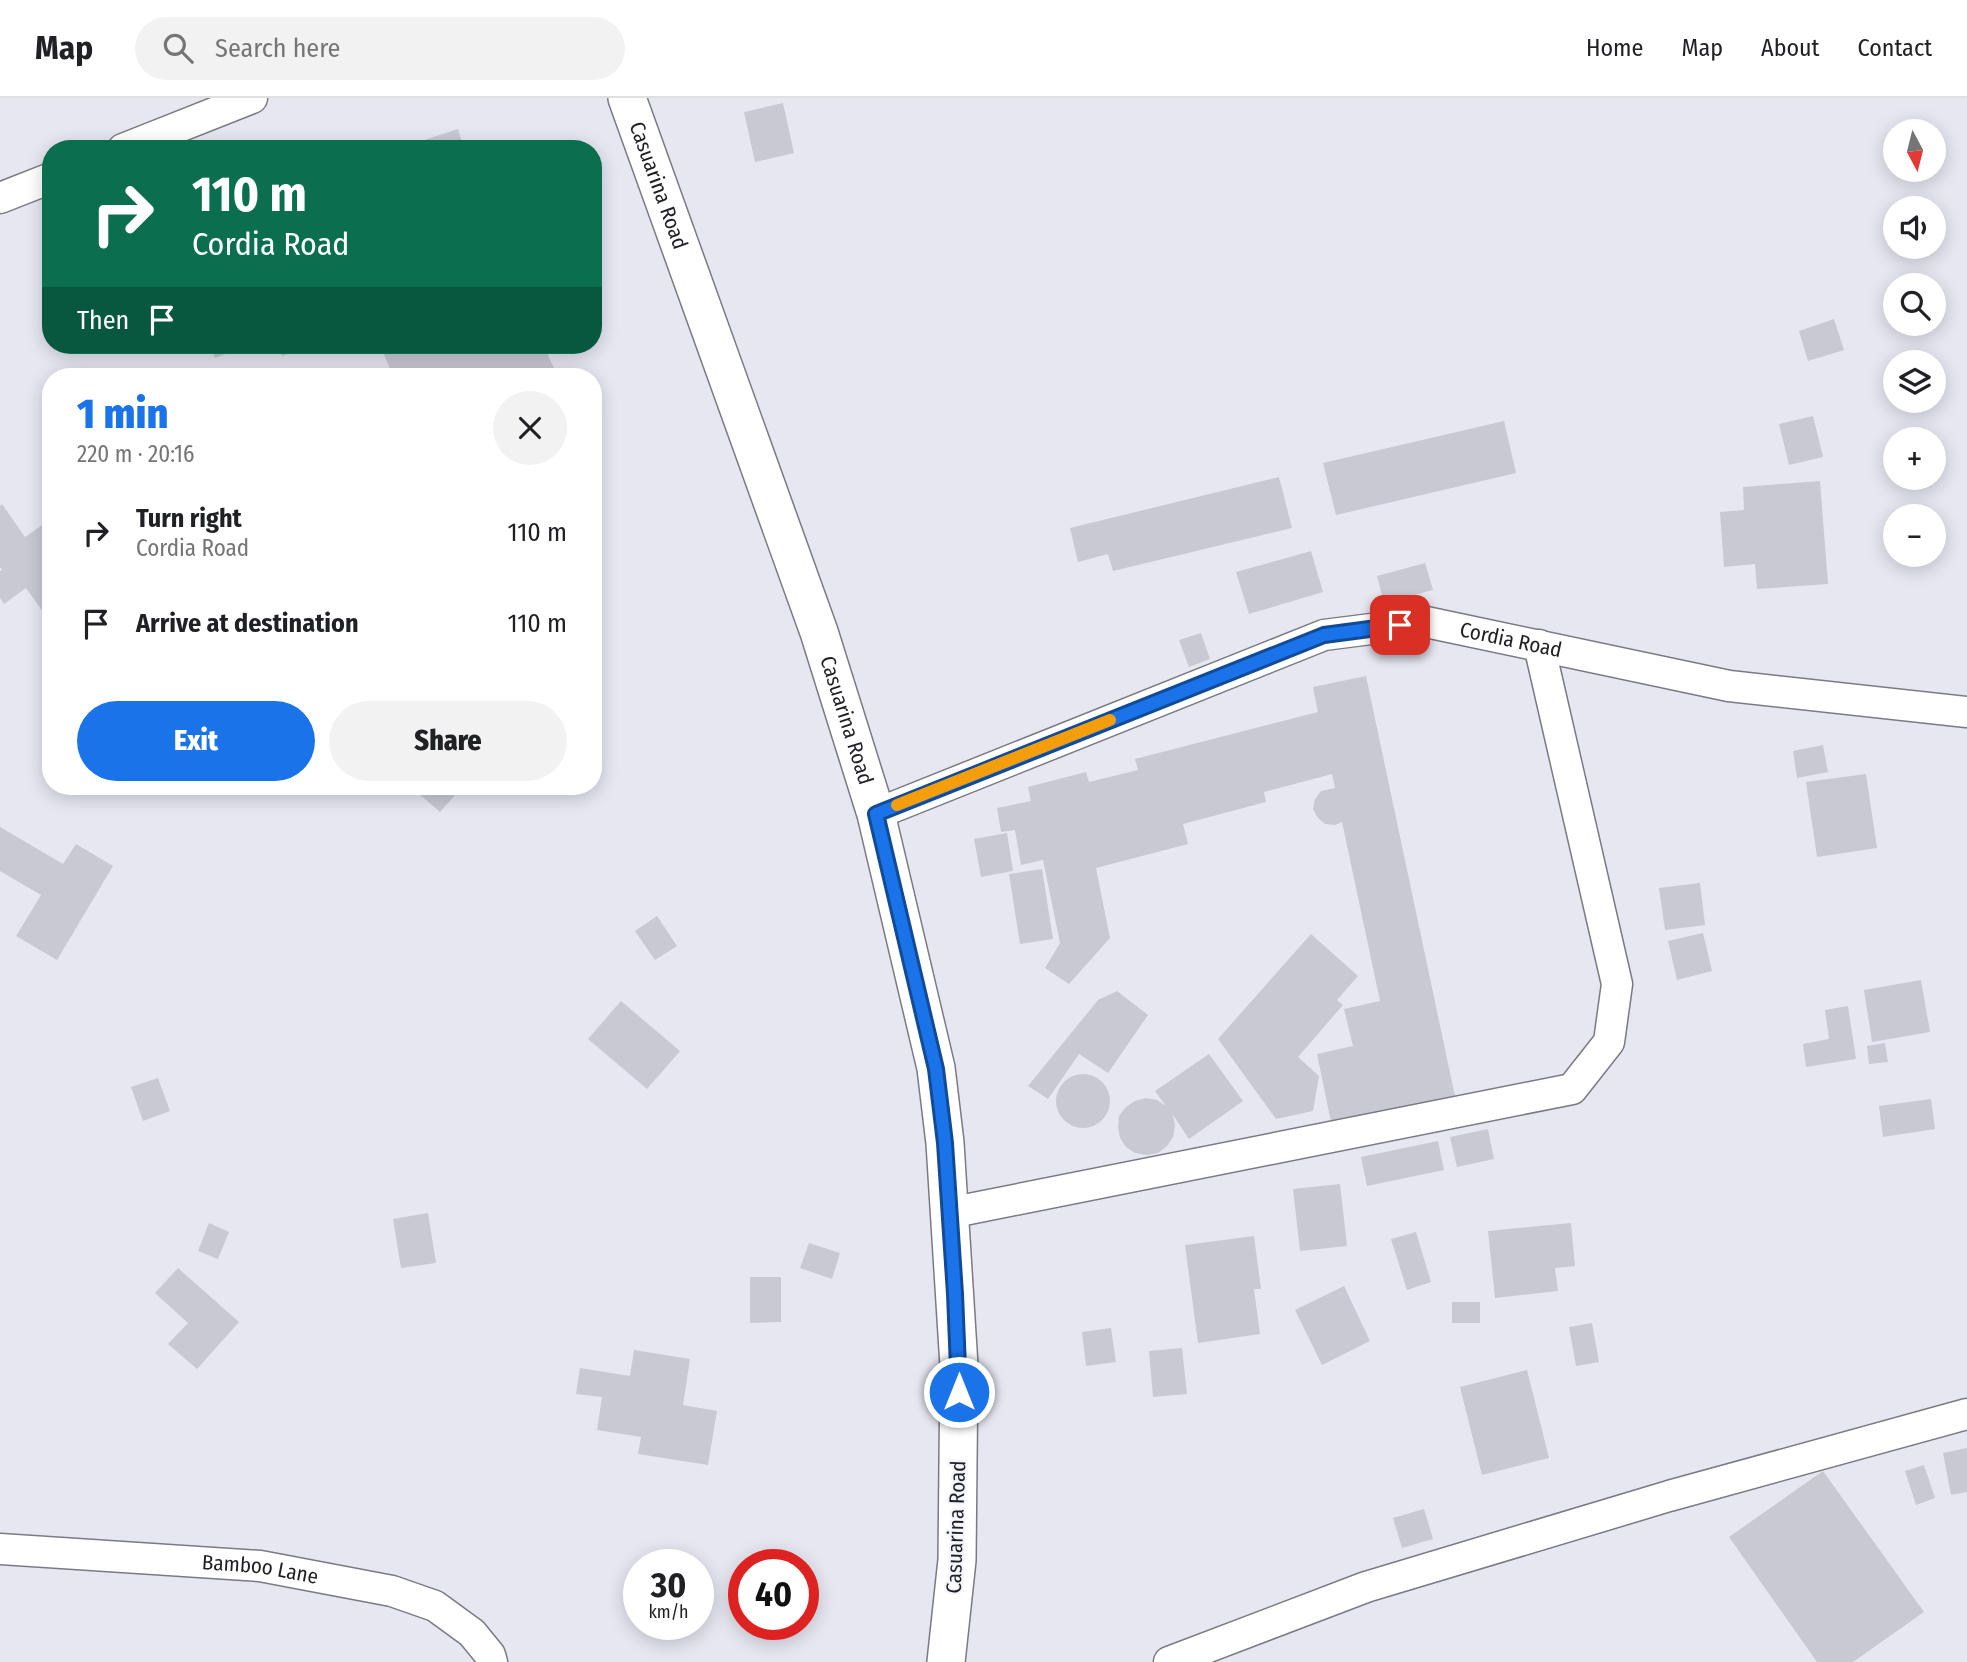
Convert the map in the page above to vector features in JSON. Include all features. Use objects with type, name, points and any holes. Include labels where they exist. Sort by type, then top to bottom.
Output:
[{"type":"street","points":[[146,140],[252,98]]},
{"type":"street","name":"Casuarina Road","points":[[626,98],[814,619],[876,814],[936,1069],[945,1143],[959,1366],[957,1560],[946,1662]]},
{"type":"street","points":[[0,198],[42,182]]},
{"type":"street","name":"Cordia Road","points":[[876,814],[1324,635],[1426,622],[1729,686],[1967,712]]},
{"type":"street","points":[[949,1213],[1572,1089],[1609,1042],[1617,984],[1539,645]]},
{"type":"street","points":[[1169,1662],[1366,1587],[1668,1496],[1967,1414]]},
{"type":"street","name":"Bamboo Lane","points":[[0,1549],[260,1566],[392,1591],[435,1606],[472,1633],[490,1655],[492,1662]]},
{"type":"building","points":[[783,103],[794,153],[755,162],[744,112]]},
{"type":"building","points":[[458,129],[461,140],[424,140]]},
{"type":"building","points":[[1834,319],[1844,350],[1808,361],[1799,331]]},
{"type":"building","points":[[384,354],[548,354],[554,368],[390,368]]},
{"type":"building","points":[[1813,416],[1823,457],[1789,465],[1779,424]]},
{"type":"building","points":[[1504,421],[1516,473],[1336,515],[1323,463]]},
{"type":"building","points":[[1279,477],[1292,528],[1113,571],[1108,554],[1078,562],[1070,528]]},
{"type":"building","points":[[1820,481],[1828,584],[1757,589],[1755,564],[1724,567],[1720,512],[1744,510],[1743,487]]},
{"type":"building","points":[[2,504],[25,537],[42,525],[42,610],[26,588],[4,604],[0,598]]},
{"type":"building","points":[[1311,551],[1323,592],[1249,614],[1236,572]]},
{"type":"building","points":[[1425,563],[1433,590],[1384,603],[1377,576]]},
{"type":"building","points":[[1201,633],[1210,659],[1189,667],[1179,640]]},
{"type":"building","points":[[1366,676],[1456,1101],[1332,1127],[1317,1054],[1353,1046],[1344,1009],[1380,1001],[1342,822],[1335,825],[1325,824],[1313,809],[1315,799],[1321,791],[1335,788],[1332,774],[1264,792],[1266,802],[1183,824],[1188,844],[1096,868],[1110,938],[1069,984],[1045,968],[1060,943],[1043,860],[1021,865],[1015,830],[1001,832],[997,808],[1031,801],[1028,787],[1086,772],[1089,782],[1138,770],[1135,759],[1318,712],[1313,687]]},
{"type":"building","points":[[1823,745],[1828,772],[1797,778],[1793,751]]},
{"type":"building","points":[[1866,774],[1877,848],[1817,857],[1806,782]]},
{"type":"building","points":[[420,795],[455,795],[440,812]]},
{"type":"building","points":[[0,827],[63,864],[76,844],[113,866],[57,960],[16,936],[41,895],[0,871]]},
{"type":"building","points":[[1007,833],[1013,871],[981,877],[974,839]]},
{"type":"building","points":[[1042,869],[1053,939],[1020,944],[1009,874]]},
{"type":"building","points":[[1700,883],[1705,925],[1665,930],[1659,888]]},
{"type":"building","points":[[657,916],[677,946],[655,960],[635,931]]},
{"type":"building","points":[[1703,933],[1712,971],[1677,980],[1668,941]]},
{"type":"building","points":[[1311,934],[1358,976],[1337,1000],[1343,1005],[1298,1057],[1319,1076],[1313,1111],[1276,1119],[1218,1039]]},
{"type":"building","points":[[1921,980],[1930,1032],[1872,1042],[1864,990]]},
{"type":"building","points":[[1117,991],[1148,1015],[1108,1073],[1079,1054],[1048,1099],[1028,1086],[1098,1000]]},
{"type":"building","points":[[621,1001],[680,1051],[647,1089],[588,1039]]},
{"type":"building","points":[[1848,1006],[1856,1059],[1806,1067],[1803,1044],[1829,1039],[1825,1010]]},
{"type":"building","points":[[1885,1043],[1888,1062],[1869,1064],[1867,1046]]},
{"type":"building","points":[[1209,1054],[1243,1101],[1189,1139],[1173,1115],[1173,1137],[1158,1153],[1135,1153],[1126,1147],[1120,1138],[1118,1127],[1119,1116],[1126,1107],[1146,1098],[1157,1100],[1166,1106],[1155,1091]]},
{"type":"building","points":[[1083,1074],[1102,1082],[1110,1101],[1102,1120],[1083,1128],[1064,1120],[1056,1101],[1064,1082]]},
{"type":"building","points":[[158,1078],[170,1111],[143,1121],[131,1087]]},
{"type":"building","points":[[1931,1099],[1935,1129],[1883,1137],[1879,1106]]},
{"type":"building","points":[[1488,1129],[1494,1159],[1457,1167],[1450,1137]]},
{"type":"building","points":[[1438,1141],[1444,1170],[1367,1186],[1361,1157]]},
{"type":"building","points":[[1340,1184],[1347,1246],[1300,1251],[1293,1189]]},
{"type":"building","points":[[428,1213],[436,1263],[401,1268],[393,1219]]},
{"type":"building","points":[[209,1223],[229,1232],[218,1259],[198,1251]]},
{"type":"building","points":[[1571,1223],[1575,1266],[1555,1268],[1558,1291],[1495,1298],[1488,1231]]},
{"type":"building","points":[[1416,1232],[1431,1282],[1407,1290],[1391,1239]]},
{"type":"building","points":[[1254,1236],[1261,1289],[1254,1289],[1260,1334],[1198,1343],[1185,1245]]},
{"type":"building","points":[[809,1243],[840,1253],[832,1279],[800,1268]]},
{"type":"building","points":[[178,1268],[239,1322],[197,1369],[168,1344],[188,1323],[155,1293]]},
{"type":"building","points":[[750,1277],[781,1277],[781,1322],[750,1323]]},
{"type":"building","points":[[1344,1286],[1370,1341],[1322,1365],[1295,1310]]},
{"type":"building","points":[[1452,1302],[1480,1302],[1480,1323],[1452,1323]]},
{"type":"building","points":[[1592,1323],[1599,1362],[1576,1366],[1569,1327]]},
{"type":"building","points":[[1111,1328],[1116,1362],[1086,1366],[1082,1332]]},
{"type":"building","points":[[1182,1348],[1187,1394],[1153,1397],[1149,1351]]},
{"type":"building","points":[[634,1350],[690,1359],[683,1405],[717,1411],[708,1465],[638,1454],[641,1437],[597,1430],[602,1397],[576,1394],[580,1368],[630,1376]]},
{"type":"building","points":[[1527,1370],[1549,1458],[1482,1475],[1460,1387]]},
{"type":"building","points":[[1967,1448],[1967,1492],[1951,1495],[1943,1453]]},
{"type":"building","points":[[1924,1465],[1935,1498],[1916,1505],[1905,1471]]},
{"type":"building","points":[[1823,1471],[1924,1612],[1853,1662],[1817,1662],[1729,1537]]},
{"type":"building","points":[[1424,1509],[1433,1539],[1402,1548],[1393,1518]]},
{"type":"slow traffic","points":[[897,805],[1110,720]]},
{"type":"route","points":[[959,1392],[945,1143],[936,1069],[876,814],[1324,635],[1400,625]]}]
